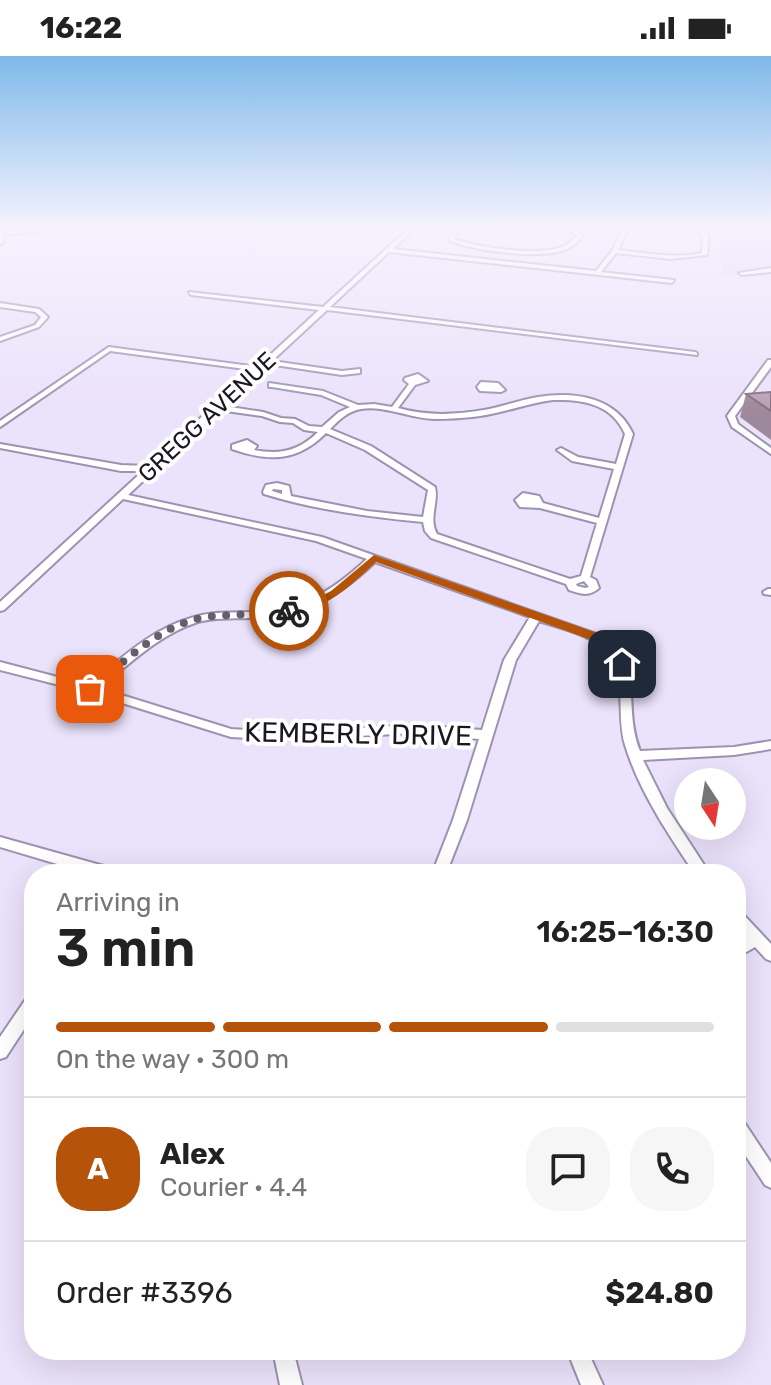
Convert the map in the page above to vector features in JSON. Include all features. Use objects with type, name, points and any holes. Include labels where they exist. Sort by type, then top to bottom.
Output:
[{"type":"street","name":"GREGG AVENUE","points":[[0,608],[346,288]]},
{"type":"street","points":[[191,293],[695,354]]},
{"type":"street","points":[[203,304],[211,295]]},
{"type":"street","points":[[0,305],[37,310],[45,317],[32,328],[0,339]]},
{"type":"street","points":[[0,425],[109,349],[259,369]]},
{"type":"street","points":[[267,362],[342,373],[357,371]]},
{"type":"street","points":[[771,362],[731,416],[738,428],[771,452]]},
{"type":"street","points":[[394,409],[413,383]]},
{"type":"street","points":[[214,410],[295,421],[307,428],[325,430],[368,448],[430,486],[434,493],[427,520],[429,530],[439,538],[570,582],[585,578],[629,431],[607,407],[564,398],[522,403],[492,411],[434,417],[394,409],[357,407],[323,393],[272,385]]},
{"type":"street","points":[[501,390],[522,403]]},
{"type":"street","points":[[249,452],[275,457],[292,455],[336,418],[357,407]]},
{"type":"street","points":[[3,447],[121,468],[150,469]]},
{"type":"street","points":[[561,450],[575,459],[619,467]]},
{"type":"street","points":[[121,496],[319,539],[598,638],[618,657],[625,671],[627,725],[637,756],[669,819],[697,864]]},
{"type":"street","points":[[287,498],[367,514],[427,520]]},
{"type":"street","points":[[540,505],[601,521]]},
{"type":"street","points":[[90,689],[161,633],[210,616],[266,614],[313,606],[344,587],[374,558]]},
{"type":"street","points":[[442,864],[510,660],[536,616]]},
{"type":"street","name":"KEMBERLY DRIVE","points":[[0,666],[90,689],[199,725],[248,735],[283,736],[389,729],[486,735]]},
{"type":"street","points":[[637,756],[712,753],[771,745]]},
{"type":"street","points":[[0,842],[76,864]]},
{"type":"street","points":[[746,928],[771,954]]},
{"type":"street","points":[[746,944],[755,938]]},
{"type":"street","points":[[0,1051],[24,1016]]},
{"type":"street","points":[[746,1140],[771,1179]]},
{"type":"street","points":[[285,1360],[291,1385]]},
{"type":"street","points":[[581,1360],[592,1385]]},
{"type":"building","points":[[771,392],[771,411],[746,394]]},
{"type":"way so far","points":[[90,689],[148,642],[181,624],[210,616],[289,611]]},
{"type":"route","points":[[289,611],[313,606],[335,594],[374,558],[598,638],[622,664]]}]
